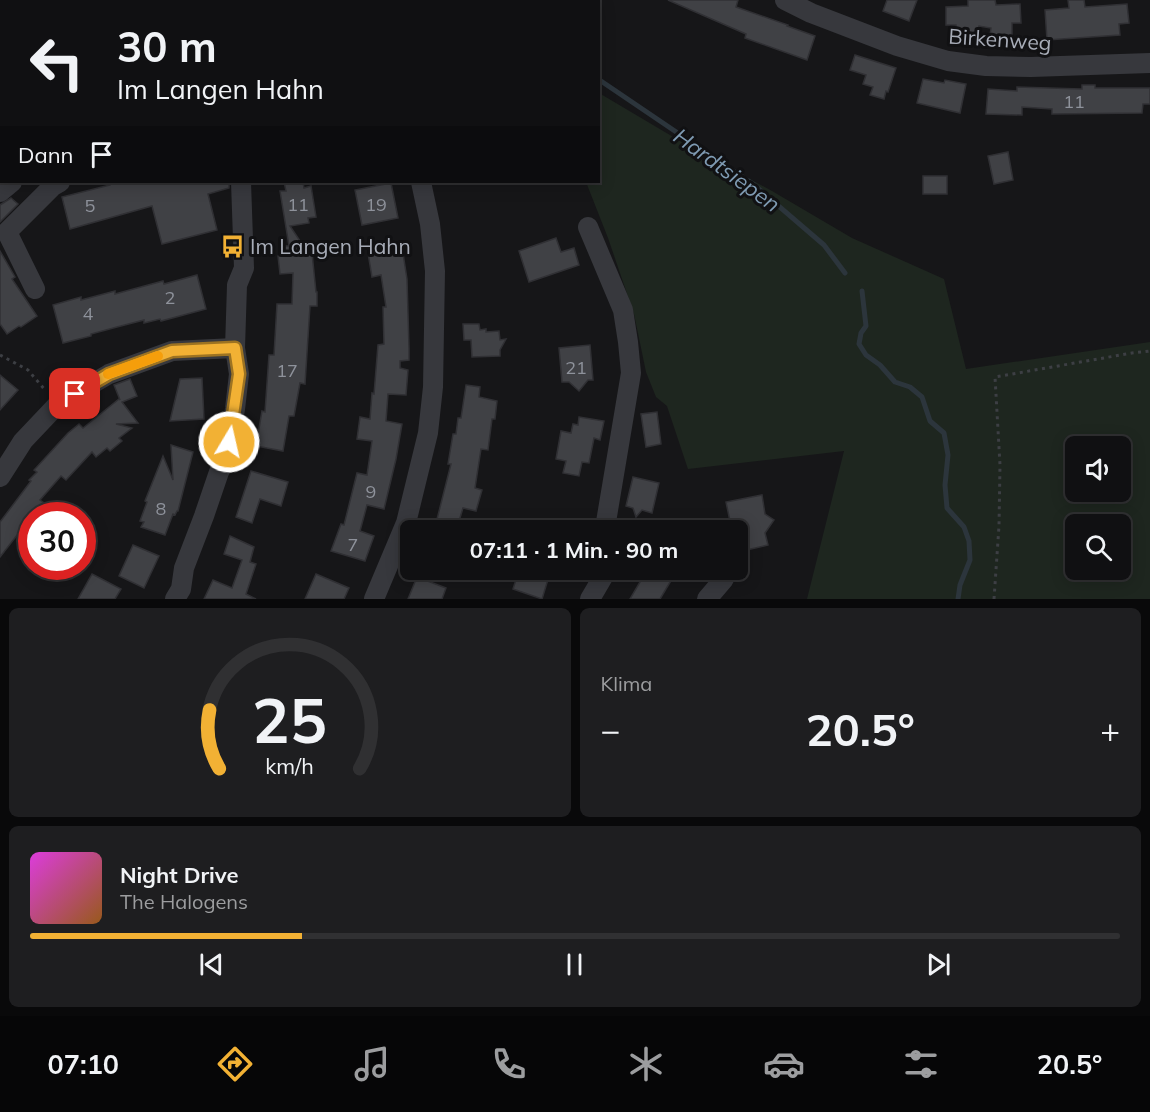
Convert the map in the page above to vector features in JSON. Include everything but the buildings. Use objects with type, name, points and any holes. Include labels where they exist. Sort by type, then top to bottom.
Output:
[{"type":"street","name":"Birkenweg","points":[[785,0],[811,13],[897,46],[948,61],[986,66],[1040,68],[1150,63]]},
{"type":"street","points":[[35,290],[7,232],[58,183]]},
{"type":"street","points":[[176,599],[181,589],[184,568],[219,472],[226,459],[239,374],[235,348],[237,285],[244,268],[241,183]]},
{"type":"street","points":[[374,599],[406,523],[428,433],[433,387],[435,271],[430,225],[421,183]]},
{"type":"street","points":[[588,227],[623,310],[631,374],[605,520]]},
{"type":"street","points":[[0,477],[23,441],[58,404],[109,374],[172,351],[235,348]]},
{"type":"street","points":[[591,599],[601,580]]},
{"type":"street","points":[[707,599],[723,580]]},
{"type":"path","points":[[994,599],[1000,476],[995,377],[1150,351]]},
{"type":"path","points":[[0,355],[28,370],[58,404]]},
{"type":"shaded area","points":[[600,94],[852,238],[944,279],[966,369],[1150,342],[1150,599],[807,599],[844,451],[688,469],[667,406],[656,397],[646,372],[634,314],[586,183],[600,183]]},
{"type":"waterway","name":"Hardtsiepen","points":[[600,80],[753,184],[824,245],[845,273]]},
{"type":"waterway","name":"Hardtsiepen","points":[[862,291],[866,326],[861,333],[859,344],[866,355],[880,365],[895,382],[910,387],[922,397],[930,421],[944,433],[948,455],[945,485],[947,508],[964,527],[969,541],[970,560],[960,585],[958,599]]},
{"type":"slow traffic","points":[[108,374],[158,356]]},
{"type":"place","name":"Im Langen Hahn","points":[[232,246]]},
{"type":"route","points":[[75,394],[109,374],[172,351],[235,348],[239,374],[229,442]]}]
